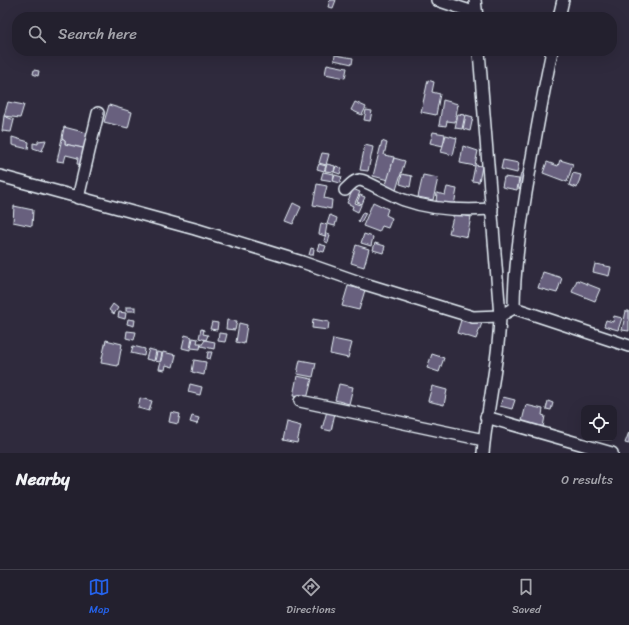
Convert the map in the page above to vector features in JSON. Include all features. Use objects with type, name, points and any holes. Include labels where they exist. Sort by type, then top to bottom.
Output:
[{"type":"street","points":[[437,0],[469,12]]},
{"type":"street","points":[[476,0],[477,12]]},
{"type":"street","points":[[560,12],[563,0]]},
{"type":"street","points":[[479,56],[500,316],[500,337],[486,417],[484,453]]},
{"type":"street","points":[[514,308],[514,282],[518,247],[539,114],[551,56]]},
{"type":"street","points":[[78,198],[98,114]]},
{"type":"street","points":[[0,176],[78,198],[91,199],[195,229],[473,317],[500,316],[514,308],[629,346]]},
{"type":"street","points":[[345,190],[354,181],[364,180],[386,193],[415,204],[466,211],[492,209]]},
{"type":"street","points":[[300,401],[484,440]]},
{"type":"street","points":[[486,417],[612,453]]},
{"type":"building","points":[[330,0],[336,0],[333,8],[328,7]]},
{"type":"building","points":[[335,56],[353,58],[352,64],[334,60]]},
{"type":"building","points":[[327,64],[347,68],[345,78],[325,74]]},
{"type":"building","points":[[34,70],[39,71],[38,76],[33,74]]},
{"type":"building","points":[[428,80],[434,82],[432,92],[440,94],[436,115],[421,112]]},
{"type":"building","points":[[443,100],[458,104],[455,122],[447,121],[446,126],[439,125]]},
{"type":"building","points":[[8,102],[24,105],[20,118],[4,116]]},
{"type":"building","points":[[355,102],[366,107],[362,115],[351,110]]},
{"type":"building","points":[[109,105],[132,112],[128,128],[104,122]]},
{"type":"building","points":[[366,110],[372,111],[370,121],[364,120]]},
{"type":"building","points":[[458,114],[465,115],[462,129],[455,128]]},
{"type":"building","points":[[466,115],[473,117],[470,131],[463,129]]},
{"type":"building","points":[[4,116],[14,120],[11,132],[2,131]]},
{"type":"building","points":[[64,127],[91,134],[87,149],[65,144],[65,140],[62,138]]},
{"type":"building","points":[[433,132],[445,134],[443,146],[430,143]]},
{"type":"building","points":[[446,135],[457,138],[453,155],[441,152]]},
{"type":"building","points":[[12,137],[29,142],[28,149],[12,145]]},
{"type":"building","points":[[62,138],[65,140],[65,144],[87,149],[83,165],[77,164],[78,158],[66,155],[64,162],[57,161]]},
{"type":"building","points":[[46,140],[42,151],[33,148],[33,143],[38,144],[38,141]]},
{"type":"building","points":[[382,141],[387,143],[384,155],[394,157],[388,180],[373,176]]},
{"type":"building","points":[[365,145],[373,147],[368,171],[360,170]]},
{"type":"building","points":[[463,146],[478,151],[475,165],[482,166],[479,182],[472,181],[475,166],[460,163]]},
{"type":"building","points":[[322,153],[329,154],[326,165],[319,163]]},
{"type":"building","points":[[394,158],[405,161],[396,190],[385,188]]},
{"type":"building","points":[[503,160],[519,163],[517,173],[501,169]]},
{"type":"building","points":[[560,160],[573,164],[567,182],[543,173],[547,162],[558,166]]},
{"type":"building","points":[[319,164],[326,166],[324,171],[317,169]]},
{"type":"building","points":[[327,164],[335,166],[334,172],[325,171]]},
{"type":"building","points":[[336,166],[342,168],[340,174],[334,172]]},
{"type":"building","points":[[323,172],[334,174],[333,181],[321,179]]},
{"type":"building","points":[[521,173],[526,174],[523,189],[518,188]]},
{"type":"building","points":[[573,173],[581,175],[577,188],[569,185]]},
{"type":"building","points":[[402,174],[412,176],[410,187],[400,184]]},
{"type":"building","points":[[335,175],[342,177],[340,183],[333,181]]},
{"type":"building","points":[[423,175],[438,178],[433,200],[418,197]]},
{"type":"building","points":[[504,177],[519,179],[517,190],[502,187]]},
{"type":"building","points":[[317,184],[327,186],[324,198],[332,200],[331,209],[313,205]]},
{"type":"building","points":[[447,187],[457,189],[454,205],[436,201],[437,193],[445,195]]},
{"type":"building","points":[[353,189],[360,192],[355,203],[361,205],[358,212],[352,209],[353,206],[347,203]]},
{"type":"building","points":[[360,195],[365,197],[362,204],[357,202]]},
{"type":"building","points":[[373,202],[388,209],[386,215],[392,218],[388,228],[382,226],[379,232],[363,226]]},
{"type":"building","points":[[293,203],[301,207],[293,224],[285,221]]},
{"type":"building","points":[[14,206],[33,210],[32,226],[13,222]]},
{"type":"building","points":[[363,212],[366,213],[361,222],[358,221]]},
{"type":"building","points":[[454,213],[471,217],[467,237],[449,233]]},
{"type":"building","points":[[330,215],[337,218],[335,226],[327,224]]},
{"type":"building","points":[[321,223],[327,225],[325,236],[319,234]]},
{"type":"building","points":[[326,234],[330,235],[328,243],[324,241]]},
{"type":"building","points":[[364,234],[373,237],[371,246],[361,243]]},
{"type":"building","points":[[375,243],[385,246],[383,253],[373,250]]},
{"type":"building","points":[[319,244],[326,246],[324,252],[317,250]]},
{"type":"building","points":[[356,245],[369,249],[364,267],[351,263]]},
{"type":"building","points":[[311,248],[314,249],[313,255],[309,255]]},
{"type":"building","points":[[595,264],[611,267],[609,276],[593,272]]},
{"type":"building","points":[[543,272],[562,278],[557,293],[538,288]]},
{"type":"building","points":[[577,280],[600,289],[595,301],[572,292]]},
{"type":"building","points":[[348,286],[365,290],[359,310],[342,306]]},
{"type":"building","points":[[113,304],[118,308],[114,314],[109,310]]},
{"type":"building","points":[[126,307],[135,307],[135,311],[126,311]]},
{"type":"building","points":[[626,311],[629,311],[629,331],[622,330]]},
{"type":"building","points":[[119,312],[126,313],[125,319],[118,317]]},
{"type":"building","points":[[614,316],[622,318],[618,330],[604,326],[606,320],[613,322]]},
{"type":"building","points":[[462,317],[482,323],[476,339],[457,333]]},
{"type":"building","points":[[128,319],[135,320],[134,326],[127,324]]},
{"type":"building","points":[[313,319],[329,322],[328,330],[312,328]]},
{"type":"building","points":[[227,320],[237,321],[235,330],[226,329]]},
{"type":"building","points":[[212,322],[218,323],[217,330],[210,329]]},
{"type":"building","points":[[239,323],[247,325],[244,344],[236,342]]},
{"type":"building","points":[[201,329],[204,330],[203,334],[208,335],[206,340],[199,338]]},
{"type":"building","points":[[127,331],[136,332],[134,340],[126,338]]},
{"type":"building","points":[[219,333],[227,334],[225,342],[218,341]]},
{"type":"building","points":[[185,335],[192,337],[190,350],[182,348]]},
{"type":"building","points":[[193,338],[198,339],[197,343],[201,343],[200,349],[191,348]]},
{"type":"building","points":[[333,339],[352,343],[348,358],[330,354]]},
{"type":"building","points":[[106,340],[122,344],[118,366],[101,363]]},
{"type":"building","points":[[205,340],[215,342],[214,349],[201,346]]},
{"type":"building","points":[[133,346],[145,349],[144,356],[131,353]]},
{"type":"building","points":[[149,349],[156,351],[154,361],[146,359]]},
{"type":"building","points":[[157,352],[162,353],[160,362],[155,361]]},
{"type":"building","points":[[163,352],[176,355],[173,367],[166,365],[165,370],[159,369]]},
{"type":"building","points":[[208,352],[212,352],[210,359],[207,358]]},
{"type":"building","points":[[432,354],[444,358],[439,372],[427,368]]},
{"type":"building","points":[[194,360],[206,362],[204,375],[192,372]]},
{"type":"building","points":[[300,360],[316,363],[313,377],[297,374]]},
{"type":"building","points":[[297,376],[312,379],[307,399],[293,396]]},
{"type":"building","points":[[190,384],[202,387],[200,395],[188,392]]},
{"type":"building","points":[[339,384],[353,387],[349,404],[335,400]]},
{"type":"building","points":[[432,386],[447,390],[444,405],[428,401]]},
{"type":"building","points":[[503,397],[515,400],[512,409],[500,406]]},
{"type":"building","points":[[140,398],[152,401],[149,411],[138,408]]},
{"type":"building","points":[[548,401],[553,403],[551,410],[546,409]]},
{"type":"building","points":[[526,405],[543,409],[542,415],[545,416],[543,427],[522,421]]},
{"type":"building","points":[[327,411],[335,413],[331,431],[322,429]]},
{"type":"building","points":[[171,412],[180,414],[178,424],[169,422]]},
{"type":"building","points":[[192,416],[199,418],[197,424],[190,422]]},
{"type":"building","points":[[286,422],[301,426],[297,443],[282,440]]},
{"type":"building","points":[[629,432],[629,444],[625,443]]}]
